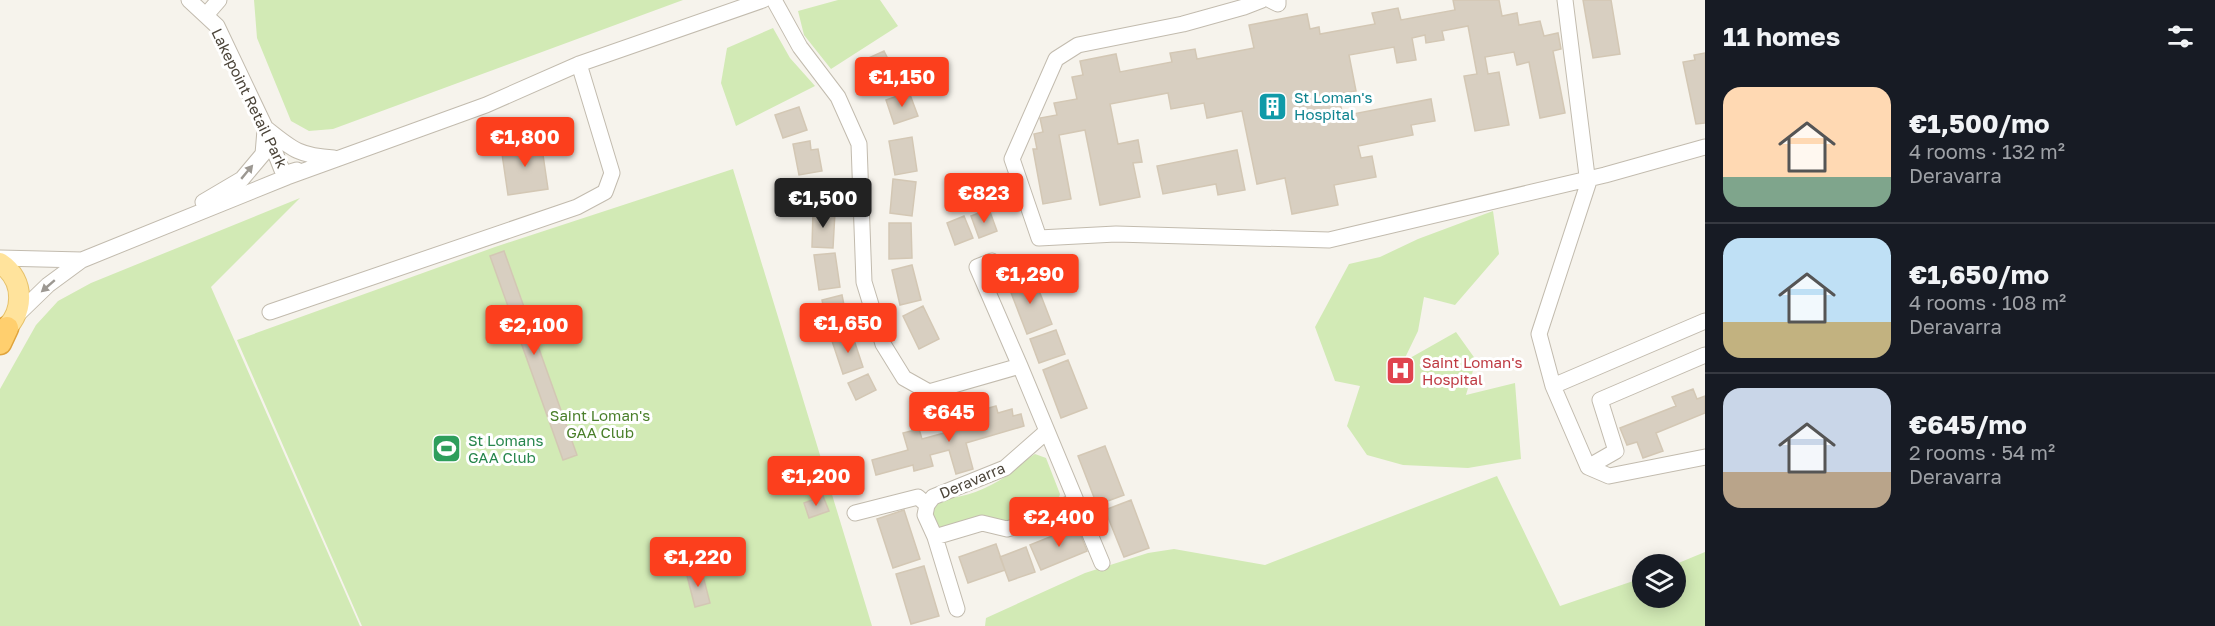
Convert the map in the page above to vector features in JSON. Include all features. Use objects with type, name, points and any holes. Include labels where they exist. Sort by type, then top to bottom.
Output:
[{"type":"main road","points":[[0,263],[13,275],[19,288],[20,302],[6,330]]},
{"type":"street","name":"Lakepoint Retail Park","points":[[189,0],[217,26],[284,172],[320,165]]},
{"type":"street","points":[[206,15],[219,0]]},
{"type":"street","points":[[6,330],[48,285],[82,260],[338,158],[486,105],[579,64],[763,0]]},
{"type":"street","points":[[774,0],[800,47],[838,97],[859,144],[864,282],[884,344],[904,378],[928,392],[1020,366]]},
{"type":"street","points":[[1262,0],[1183,24],[1078,45],[1056,59],[1012,159],[1039,238],[1116,234],[1329,240],[1587,179],[1705,147]]},
{"type":"street","points":[[1270,0],[1278,4],[1278,0]]},
{"type":"street","points":[[1565,0],[1588,184],[1539,334],[1553,386],[1588,467],[1609,476],[1705,457]]},
{"type":"street","points":[[270,312],[577,207],[605,192],[612,173],[579,64]]},
{"type":"street","points":[[265,127],[293,150],[317,157],[338,158]]},
{"type":"street","points":[[163,226],[242,179],[263,154],[265,127]]},
{"type":"street","points":[[0,258],[82,260]]},
{"type":"street","points":[[992,261],[976,267],[1102,563]]},
{"type":"street","points":[[1553,386],[1705,321]]},
{"type":"street","points":[[1588,467],[1616,451],[1600,400],[1705,355]]},
{"type":"street","name":"Deravarra","points":[[957,609],[935,537],[925,515],[927,505],[933,497],[1005,468],[1046,432]]},
{"type":"street","name":"Deravarra","points":[[855,513],[918,497],[927,505]]},
{"type":"street","points":[[935,537],[982,523],[1007,529],[1075,501]]},
{"type":"green space","points":[[254,0],[683,0],[333,129],[309,131],[291,121],[257,38]]},
{"type":"green space","points":[[838,0],[880,0],[898,26],[831,69],[804,35],[798,11]]},
{"type":"green space","points":[[773,28],[790,58],[815,86],[736,126],[721,83],[727,48]]},
{"type":"green space","name":"Saint Loman's GAA Club","points":[[733,169],[872,626],[362,626],[237,340],[495,247]]},
{"type":"green space","points":[[300,198],[211,287],[360,626],[0,626],[0,389],[36,325],[58,301],[91,283]]},
{"type":"green space","points":[[1493,211],[1499,254],[1455,305],[1424,297],[1418,331],[1403,362],[1456,332],[1476,360],[1466,395],[1515,383],[1521,459],[1468,468],[1403,465],[1367,455],[1347,426],[1360,386],[1335,381],[1315,327],[1349,264],[1380,257],[1418,239]]},
{"type":"green space","points":[[1035,454],[1046,458],[1060,494],[1058,501],[1007,522],[946,530],[938,527],[933,516],[934,505],[940,499],[967,495],[992,485]]},
{"type":"green space","points":[[1497,476],[1560,606],[1632,581],[1632,608],[1686,608],[1686,560],[1705,552],[1705,626],[985,626],[986,618],[1085,573],[1148,553],[1174,549],[1265,565]]},
{"type":"building","name":"St Loman's Hospital","points":[[1453,0],[1499,0],[1502,16],[1517,13],[1519,25],[1540,21],[1544,36],[1558,33],[1561,49],[1553,51],[1565,113],[1540,118],[1529,62],[1517,65],[1514,52],[1485,57],[1488,74],[1499,72],[1509,125],[1475,131],[1464,76],[1477,74],[1468,26],[1442,31],[1444,40],[1426,43],[1425,35],[1412,38],[1416,60],[1397,63],[1394,47],[1349,55],[1356,91],[1338,94],[1343,116],[1431,99],[1435,121],[1411,125],[1413,135],[1358,146],[1361,158],[1372,156],[1376,177],[1334,185],[1338,205],[1292,214],[1285,178],[1257,184],[1242,111],[1207,118],[1204,103],[1171,109],[1168,93],[1110,104],[1118,144],[1138,140],[1142,162],[1133,163],[1140,197],[1100,205],[1085,130],[1059,135],[1071,199],[1043,204],[1033,149],[1037,149],[1034,134],[1043,132],[1040,118],[1057,115],[1054,103],[1077,99],[1072,77],[1083,75],[1080,61],[1116,54],[1120,72],[1172,62],[1170,53],[1195,49],[1197,59],[1254,48],[1249,25],[1307,14],[1310,29],[1319,27],[1320,34],[1375,24],[1372,13],[1398,8],[1401,20],[1455,10]]},
{"type":"building","points":[[1583,0],[1611,0],[1620,54],[1593,58]]},
{"type":"building","points":[[884,51],[895,73],[876,83],[864,60]]},
{"type":"building","points":[[1705,53],[1705,123],[1696,124],[1683,62],[1695,60],[1694,55]]},
{"type":"building","points":[[909,92],[918,116],[894,124],[886,100]]},
{"type":"building","points":[[799,107],[807,130],[783,138],[775,115]]},
{"type":"building","points":[[912,137],[917,171],[895,175],[889,141]]},
{"type":"building","points":[[541,141],[548,189],[508,195],[501,147]]},
{"type":"building","points":[[810,141],[811,150],[818,149],[822,171],[799,175],[793,144]]},
{"type":"building","points":[[1237,150],[1245,190],[1218,195],[1216,184],[1163,194],[1157,166]]},
{"type":"building","points":[[893,179],[916,182],[912,216],[890,213]]},
{"type":"building","points":[[835,183],[836,203],[813,204],[813,184]]},
{"type":"building","points":[[989,209],[997,231],[979,238],[971,216]]},
{"type":"building","points":[[813,211],[835,212],[833,248],[812,247]]},
{"type":"building","points":[[964,216],[973,238],[955,245],[947,223]]},
{"type":"building","points":[[889,223],[911,223],[912,258],[889,259]]},
{"type":"building","points":[[504,251],[577,455],[563,460],[490,256]]},
{"type":"building","points":[[835,253],[840,287],[819,290],[814,255]]},
{"type":"building","points":[[912,265],[921,300],[900,305],[892,270]]},
{"type":"building","points":[[1033,275],[1052,324],[1027,334],[1008,285]]},
{"type":"building","points":[[842,295],[849,330],[829,334],[822,300]]},
{"type":"building","points":[[923,306],[939,339],[919,349],[903,316]]},
{"type":"building","points":[[1056,330],[1065,354],[1039,363],[1030,339]]},
{"type":"building","points":[[852,334],[863,367],[843,374],[832,341]]},
{"type":"building","points":[[1068,360],[1087,408],[1061,418],[1043,370]]},
{"type":"building","points":[[868,374],[876,390],[856,400],[848,383]]},
{"type":"building","points":[[1693,389],[1697,399],[1705,396],[1705,413],[1656,433],[1663,451],[1643,458],[1637,442],[1627,445],[1620,428],[1676,406],[1672,397]]},
{"type":"building","points":[[996,406],[998,413],[1012,409],[1013,416],[1021,414],[1024,426],[966,443],[973,469],[956,474],[949,450],[930,455],[933,466],[914,471],[913,465],[876,475],[872,460],[908,450],[903,433],[919,429],[922,439],[981,423],[978,411]]},
{"type":"building","points":[[1105,446],[1124,495],[1097,505],[1078,456]]},
{"type":"building","points":[[823,496],[829,511],[809,518],[804,503]]},
{"type":"building","points":[[1131,500],[1149,548],[1124,557],[1105,510]]},
{"type":"building","points":[[904,510],[920,559],[893,568],[877,519]]},
{"type":"building","points":[[1077,526],[1087,551],[1041,570],[1030,545]]},
{"type":"building","points":[[996,544],[1005,570],[968,583],[959,557]]},
{"type":"building","points":[[1026,547],[1035,572],[1009,581],[1000,557]]},
{"type":"building","points":[[924,566],[939,616],[911,624],[896,574]]},
{"type":"building","points":[[701,568],[710,603],[695,607],[686,572]]},
{"type":"place","name":"St Loman's Hospital","points":[[1273,106]]},
{"type":"place","name":"Saint Loman's Hospital","points":[[1401,371]]},
{"type":"place","name":"St Lomans GAA Club","points":[[447,449]]}]
